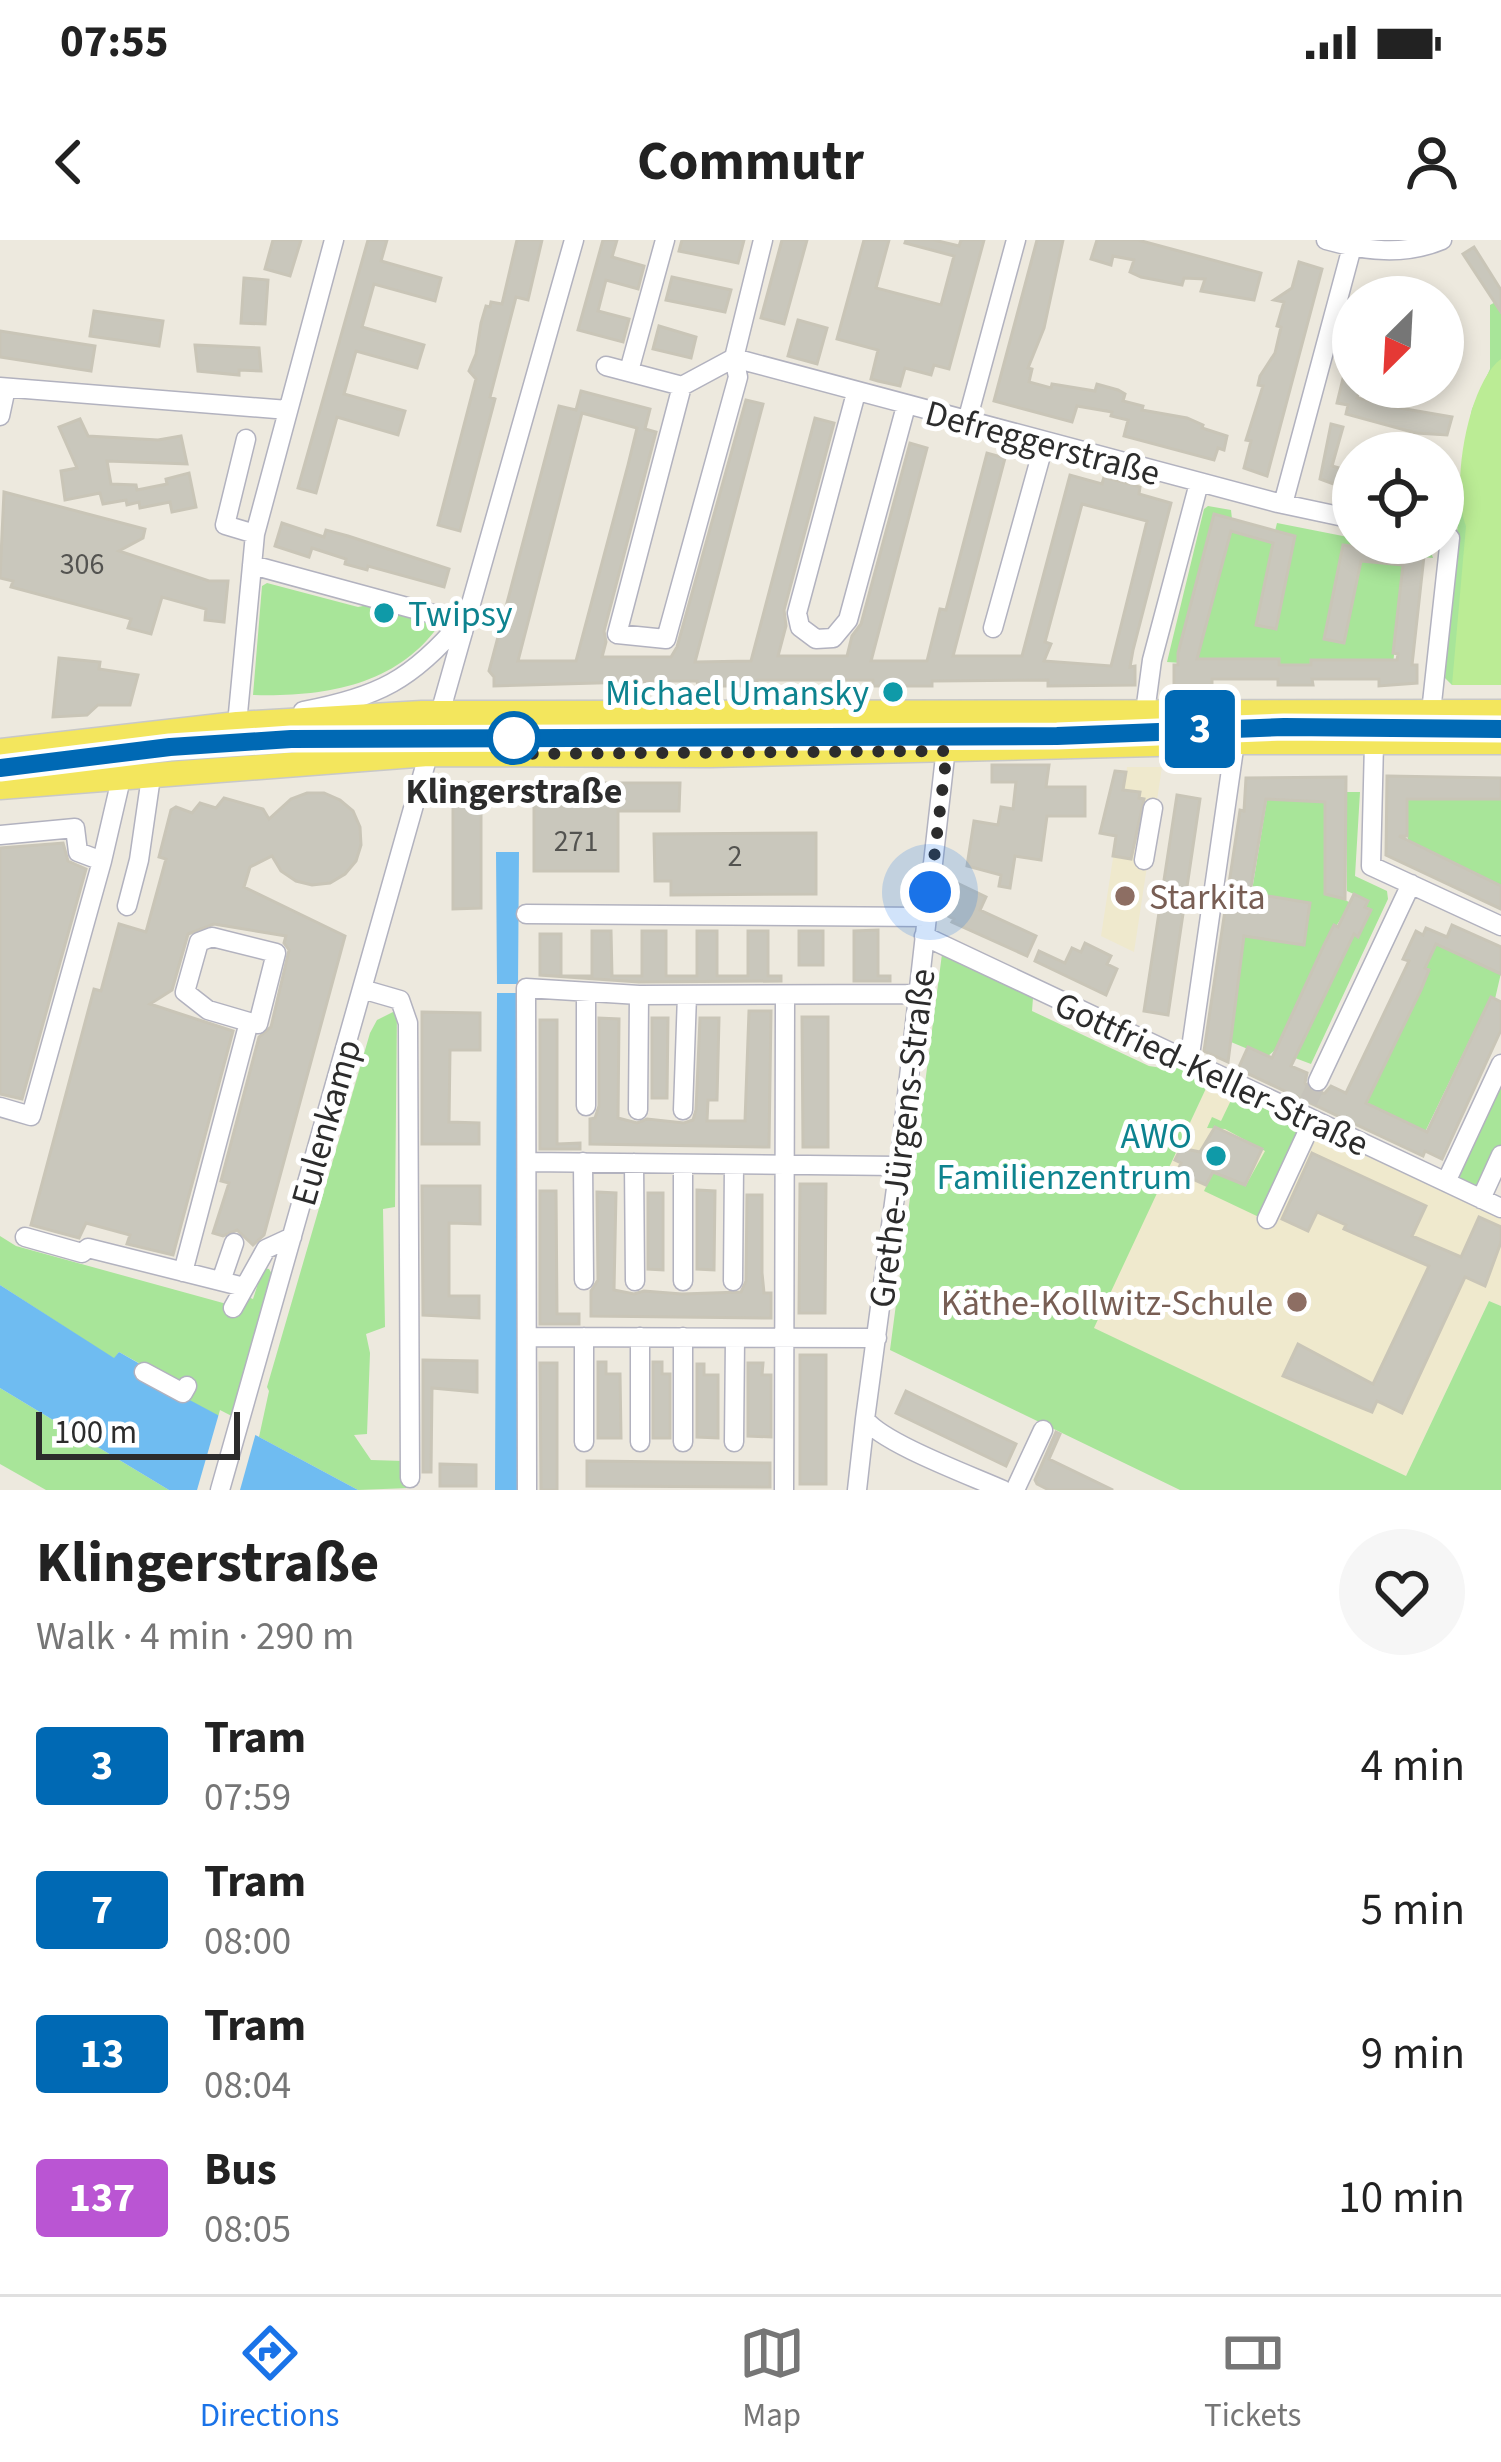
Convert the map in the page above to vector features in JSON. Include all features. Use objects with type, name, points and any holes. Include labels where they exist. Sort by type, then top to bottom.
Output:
[{"type":"main road","points":[[0,751],[237,724],[440,713],[1501,712]]},
{"type":"main road","points":[[0,787],[428,754],[1501,742]]},
{"type":"street","points":[[334,240],[255,533],[237,724],[354,702],[378,692],[421,667],[467,615]]},
{"type":"street","points":[[428,754],[574,240]]},
{"type":"street","points":[[629,371],[664,240]]},
{"type":"street","points":[[682,386],[617,634],[666,639],[738,376],[734,358],[763,240]]},
{"type":"street","points":[[968,422],[1016,240]]},
{"type":"street","points":[[1326,240],[1399,252],[1442,240]]},
{"type":"street","points":[[1283,504],[1352,247]]},
{"type":"street","points":[[605,366],[682,386],[734,358]]},
{"type":"street","name":"Defreggerstraße","points":[[734,358],[1332,514]]},
{"type":"street","points":[[0,416],[3,387],[288,410]]},
{"type":"street","points":[[856,393],[797,613],[800,627],[816,639],[833,638],[846,626],[906,406]]},
{"type":"street","points":[[246,439],[225,525],[255,533]]},
{"type":"street","points":[[993,628],[1045,441]]},
{"type":"street","points":[[1144,712],[1152,661],[1199,483]]},
{"type":"street","points":[[1431,712],[1447,564]]},
{"type":"street","points":[[252,565],[440,616]]},
{"type":"street","name":"Grethe-Jürgens-Straße","points":[[857,1490],[950,712]]},
{"type":"street","points":[[1180,1058],[1235,742]]},
{"type":"street","points":[[1374,743],[1371,866],[1501,926]]},
{"type":"street","name":"Eulenkamp","points":[[220,1490],[428,754]]},
{"type":"street","points":[[127,906],[151,777]]},
{"type":"street","points":[[0,1107],[31,1116],[121,779]]},
{"type":"street","points":[[1144,860],[1153,808]]},
{"type":"street","points":[[0,835],[75,828],[78,852],[102,861]]},
{"type":"street","points":[[1318,1081],[1411,884]]},
{"type":"street","points":[[526,914],[926,926]]},
{"type":"street","name":"Gottfried-Keller-Straße","points":[[926,926],[1119,1029],[1308,1112],[1501,1208]]},
{"type":"street","points":[[184,1272],[276,953],[212,937],[199,942],[185,992],[208,1010],[254,1023]]},
{"type":"street","points":[[527,1490],[526,988],[639,995],[917,994]]},
{"type":"street","points":[[362,989],[400,1000],[408,1023],[410,1478]]},
{"type":"street","points":[[586,994],[586,1106]]},
{"type":"street","points":[[638,1110],[639,995]]},
{"type":"street","points":[[683,1110],[686,995]]},
{"type":"street","points":[[784,1490],[785,996]]},
{"type":"street","points":[[1446,1182],[1501,1064]]},
{"type":"street","points":[[1267,1219],[1308,1112]]},
{"type":"street","points":[[1480,1199],[1501,1155]]},
{"type":"street","points":[[527,1162],[898,1166]]},
{"type":"street","points":[[583,1162],[584,1280]]},
{"type":"street","points":[[634,1163],[635,1281]]},
{"type":"street","points":[[683,1164],[683,1281]]},
{"type":"street","points":[[733,1281],[734,1165]]},
{"type":"street","points":[[25,1238],[82,1253],[107,1243],[184,1272],[244,1287]]},
{"type":"street","points":[[232,1307],[266,1249],[292,1238]]},
{"type":"street","points":[[221,1281],[234,1244]]},
{"type":"street","points":[[528,1336],[877,1338]]},
{"type":"street","points":[[584,1337],[584,1442]]},
{"type":"street","points":[[640,1337],[640,1442]]},
{"type":"street","points":[[683,1337],[683,1442]]},
{"type":"street","points":[[734,1442],[735,1337]]},
{"type":"street","points":[[144,1372],[183,1394],[187,1386]]},
{"type":"street","points":[[865,1419],[893,1439],[1003,1490]]},
{"type":"street","points":[[1015,1490],[1043,1430]]},
{"type":"shaded area","name":"Starkita","points":[[1127,767],[1162,767],[1134,952],[1101,936]]},
{"type":"shaded area","name":"Käthe-Kollwitz-Schule","points":[[1209,1082],[1501,1219],[1501,1306],[1489,1301],[1406,1476],[1093,1328]]},
{"type":"green space","points":[[1501,299],[1501,685],[1452,685],[1445,678],[1454,564],[1464,564],[1464,449],[1472,409],[1490,369],[1490,305]]},
{"type":"green space","points":[[1501,359],[1501,685],[1452,685],[1466,526],[1464,444],[1471,412],[1489,372]]},
{"type":"green space","points":[[1204,509],[1231,510],[1232,519],[1275,531],[1277,523],[1332,534],[1332,564],[1403,564],[1393,665],[1379,660],[1312,660],[1311,665],[1279,665],[1279,659],[1211,665],[1167,662]]},
{"type":"green space","points":[[267,583],[441,622],[424,644],[382,674],[332,690],[253,695],[262,586]]},
{"type":"green space","points":[[356,743],[356,747],[173,761],[152,768],[0,778],[0,772],[219,747]]},
{"type":"green space","points":[[1346,792],[1360,792],[1355,876],[1387,891],[1388,899],[1311,1064],[1295,1058],[1354,934],[1359,936],[1371,910],[1365,907],[1367,900],[1347,891]]},
{"type":"green space","points":[[1405,797],[1501,799],[1501,886],[1408,842]]},
{"type":"green space","points":[[1267,799],[1325,799],[1324,878],[1333,894],[1351,903],[1324,945],[1276,1049],[1267,1057],[1231,1042],[1230,1025]]},
{"type":"green space","points":[[1435,942],[1501,973],[1495,999],[1490,998],[1425,1132],[1366,1104],[1429,970],[1423,967]]},
{"type":"green space","points":[[942,954],[1033,998],[1032,1011],[1149,1066],[1170,1064],[1209,1082],[1094,1328],[1406,1476],[1489,1301],[1501,1306],[1501,1490],[1180,1490],[890,1350]]},
{"type":"green space","points":[[397,1010],[395,1207],[383,1209],[385,1327],[366,1334],[370,1353],[367,1434],[354,1435],[371,1460],[404,1461],[409,1488],[358,1490],[259,1437],[267,1387],[370,1033],[377,1020]]},
{"type":"green space","points":[[1501,1064],[1501,1155],[1481,1199],[1446,1182]]},
{"type":"green space","points":[[1234,1094],[1304,1127],[1261,1218],[1204,1191],[1213,1172],[1246,1185],[1265,1151],[1225,1129],[1207,1128],[1212,1117],[1221,1121]]},
{"type":"green space","points":[[0,1236],[16,1246],[234,1306],[248,1297],[253,1299],[263,1268],[269,1269],[272,1274],[231,1423],[142,1375],[146,1367],[119,1352],[114,1359],[0,1285]]},
{"type":"green space","points":[[0,1388],[169,1490],[46,1490],[0,1464]]},
{"type":"water","points":[[496,852],[519,852],[518,984],[497,984]]},
{"type":"water","points":[[497,993],[520,993],[519,1490],[495,1490]]},
{"type":"water","points":[[0,1285],[114,1358],[119,1352],[147,1368],[143,1375],[358,1490],[169,1490],[0,1388]]},
{"type":"pier","points":[[220,1410],[257,1429],[240,1490],[197,1490]]},
{"type":"building","points":[[273,240],[301,240],[290,276],[265,269]]},
{"type":"building","points":[[368,240],[387,240],[381,261],[441,278],[435,301],[374,284],[362,327],[424,345],[417,368],[356,351],[344,394],[405,411],[398,435],[337,417],[316,493],[298,488]]},
{"type":"building","points":[[517,240],[542,240],[528,300],[516,297],[460,531],[438,525],[476,379],[469,371],[481,323],[486,306],[502,304]]},
{"type":"building","points":[[603,240],[617,240],[612,257],[644,266],[638,289],[606,280],[598,311],[629,319],[623,342],[578,330]]},
{"type":"building","points":[[682,240],[744,240],[738,263],[679,251]]},
{"type":"building","points":[[782,240],[807,240],[784,324],[761,318]]},
{"type":"building","points":[[864,240],[889,240],[876,288],[941,305],[954,256],[906,240],[959,246],[961,240],[984,240],[949,369],[934,365],[931,375],[905,368],[900,386],[878,381],[871,379],[878,350],[837,339]]},
{"type":"building","points":[[1037,240],[1063,240],[1044,328],[1028,368],[1032,369],[1029,382],[1095,391],[1097,384],[1125,394],[1123,401],[1143,406],[1142,410],[1187,418],[1227,436],[1224,450],[1218,448],[1214,460],[1124,436],[1128,420],[1111,416],[1112,412],[1077,406],[1072,422],[994,401]]},
{"type":"building","points":[[1097,240],[1138,240],[1261,273],[1254,300],[1201,291],[1205,279],[1184,278],[1182,285],[1141,277],[1130,272],[1134,260],[1113,256],[1111,265],[1091,259]]},
{"type":"building","points":[[1474,247],[1501,290],[1501,312],[1463,254]]},
{"type":"building","points":[[1299,262],[1322,269],[1267,476],[1244,468],[1251,441],[1246,440],[1263,386],[1258,385],[1260,376],[1275,353],[1281,327],[1277,326],[1284,302],[1274,300],[1292,288]]},
{"type":"building","points":[[672,277],[731,290],[725,312],[666,300]]},
{"type":"building","points":[[244,278],[268,280],[265,324],[241,323]]},
{"type":"building","points":[[94,311],[163,321],[159,346],[90,336]]},
{"type":"building","points":[[798,320],[827,328],[817,364],[788,356]]},
{"type":"building","points":[[659,326],[696,337],[691,358],[653,349]]},
{"type":"building","points":[[0,331],[95,346],[91,371],[0,357]]},
{"type":"building","points":[[195,345],[259,348],[261,371],[239,370],[239,375],[198,371]]},
{"type":"building","points":[[581,391],[650,409],[645,429],[656,432],[604,631],[602,657],[671,657],[677,647],[746,400],[763,404],[695,662],[751,661],[815,418],[834,423],[784,610],[786,626],[778,656],[847,656],[861,624],[910,443],[927,448],[871,661],[927,661],[940,609],[946,610],[987,453],[1005,458],[953,656],[1022,656],[1070,475],[1102,484],[1104,477],[1140,487],[1139,494],[1171,503],[1133,650],[1130,667],[1135,666],[1135,685],[1048,686],[1048,680],[873,686],[873,680],[757,680],[757,686],[668,681],[494,686],[489,671],[559,406],[576,410]],"holes":[[[582,413],[637,428],[628,465],[576,661],[518,661]],[[1082,504],[1147,521],[1111,666],[1044,661]]]},
{"type":"building","points":[[1347,408],[1400,408],[1452,417],[1448,432],[1412,432],[1346,414]]},
{"type":"building","points":[[80,419],[88,436],[158,440],[181,436],[187,464],[107,461],[111,484],[136,485],[137,490],[167,484],[166,479],[189,473],[196,507],[172,512],[170,502],[140,508],[139,502],[127,505],[126,500],[103,504],[100,493],[65,500],[61,471],[77,468],[59,427]]},
{"type":"building","points":[[1331,424],[1343,427],[1342,432],[1332,432],[1332,483],[1320,479]]},
{"type":"building","points":[[4,492],[145,529],[143,538],[119,551],[209,581],[228,581],[224,622],[205,620],[206,609],[162,597],[151,634],[128,628],[131,619],[11,587],[13,581],[0,578]]},
{"type":"building","points":[[1214,514],[1295,536],[1276,629],[1256,625],[1273,543],[1231,531],[1197,659],[1279,659],[1279,665],[1311,665],[1311,660],[1397,660],[1398,654],[1393,653],[1403,565],[1392,564],[1423,564],[1412,665],[1417,665],[1417,683],[1379,686],[1379,679],[1312,679],[1313,685],[1278,685],[1278,679],[1212,679],[1212,685],[1174,685]]},
{"type":"building","points":[[282,523],[324,537],[326,530],[348,536],[449,569],[444,587],[345,564],[346,559],[312,548],[309,557],[275,546]]},
{"type":"building","points":[[1339,564],[1360,564],[1344,643],[1324,639]]},
{"type":"building","points":[[59,658],[100,662],[99,669],[138,675],[130,705],[98,705],[87,715],[53,717]]},
{"type":"building","points":[[992,765],[1049,765],[1046,787],[1085,787],[1085,816],[1047,816],[1041,860],[1015,856],[1010,888],[999,886],[1001,875],[967,866],[974,821],[998,825],[1001,807],[1013,809],[1016,782],[992,782]]},
{"type":"building","points":[[1115,771],[1126,772],[1123,790],[1140,792],[1139,798],[1144,799],[1131,859],[1113,856],[1116,836],[1100,833]]},
{"type":"building","points":[[1387,776],[1501,778],[1501,799],[1407,799],[1407,836],[1399,836],[1501,886],[1501,909],[1386,855]]},
{"type":"building","points":[[1346,777],[1345,899],[1325,894],[1325,802],[1266,799],[1250,893],[1310,903],[1304,945],[1244,936],[1228,1062],[1204,1051],[1246,778]]},
{"type":"building","points":[[453,783],[481,783],[481,908],[453,909]]},
{"type":"building","points":[[534,783],[680,783],[679,811],[618,811],[618,871],[534,871]]},
{"type":"building","points":[[324,793],[353,811],[361,845],[356,861],[330,883],[296,881],[281,871],[272,856],[250,867],[244,887],[345,936],[264,1235],[253,1245],[237,1230],[223,1236],[213,1233],[229,1183],[221,1181],[259,1037],[271,1027],[289,950],[286,936],[214,924],[188,934],[172,990],[150,1004],[233,1031],[173,1255],[127,1244],[130,1235],[86,1223],[79,1238],[31,1225],[94,989],[101,991],[119,924],[146,932],[166,859],[159,857],[171,810],[176,807],[192,813],[200,803],[216,808],[224,798],[263,809],[269,819],[291,799]]},
{"type":"building","points":[[1177,795],[1200,799],[1168,1015],[1144,1011]]},
{"type":"building","points":[[816,833],[816,894],[671,895],[671,881],[655,881],[654,834]]},
{"type":"building","points":[[63,843],[68,861],[86,869],[22,1099],[0,1094],[0,848]]},
{"type":"building","points":[[955,882],[986,897],[980,910],[1036,936],[1027,956],[944,914]]},
{"type":"building","points":[[1354,894],[1368,901],[1365,907],[1371,910],[1358,937],[1354,934],[1291,1066],[1307,1073],[1305,1083],[1313,1094],[1325,1093],[1331,1086],[1346,1093],[1409,961],[1403,959],[1416,931],[1423,935],[1426,928],[1447,937],[1452,925],[1501,947],[1501,974],[1436,944],[1421,990],[1366,1103],[1427,1132],[1491,997],[1501,1002],[1501,1030],[1442,1159],[1425,1151],[1423,1156],[1238,1069],[1248,1047],[1272,1058],[1334,925],[1338,927]]},
{"type":"building","points":[[878,930],[878,976],[890,976],[890,981],[854,981],[854,931]]},
{"type":"building","points":[[592,931],[611,931],[612,976],[642,976],[642,931],[666,931],[666,976],[697,976],[697,931],[717,931],[717,976],[748,976],[748,931],[768,931],[768,976],[781,976],[781,981],[639,982],[540,975],[540,934],[561,934],[561,976],[592,976]]},
{"type":"building","points":[[799,931],[823,931],[823,965],[799,965]]},
{"type":"building","points":[[1085,943],[1111,956],[1107,964],[1117,969],[1106,995],[1035,961],[1039,951],[1065,963],[1072,948],[1081,952]]},
{"type":"building","points":[[749,1011],[771,1011],[769,1147],[590,1144],[590,1119],[599,1106],[599,1018],[619,1019],[618,1118],[637,1123],[693,1120],[700,1018],[719,1018],[717,1100],[708,1100],[707,1121],[745,1121]]},
{"type":"building","points":[[422,1012],[480,1013],[480,1050],[450,1050],[449,1122],[479,1123],[479,1144],[422,1144]]},
{"type":"building","points":[[802,1017],[828,1017],[828,1147],[803,1147]]},
{"type":"building","points":[[652,1018],[668,1018],[667,1098],[652,1098]]},
{"type":"building","points":[[540,1020],[557,1020],[557,1144],[580,1143],[580,1149],[540,1149]]},
{"type":"building","name":"AWO Familienzentrum","points":[[1215,1127],[1262,1149],[1245,1185],[1213,1172],[1206,1185],[1177,1172],[1181,1163],[1175,1160],[1181,1148],[1200,1152]]},
{"type":"building","points":[[1312,1153],[1426,1206],[1412,1236],[1461,1257],[1479,1217],[1501,1227],[1501,1242],[1485,1286],[1465,1277],[1402,1413],[1377,1401],[1372,1412],[1283,1376],[1298,1344],[1373,1384],[1429,1266],[1317,1212],[1308,1231],[1282,1219]]},
{"type":"building","points":[[800,1184],[826,1184],[825,1313],[799,1313]]},
{"type":"building","points":[[422,1186],[480,1186],[480,1224],[449,1223],[449,1296],[479,1296],[479,1318],[423,1315]]},
{"type":"building","points":[[697,1190],[715,1191],[714,1270],[697,1269]]},
{"type":"building","points":[[540,1191],[556,1191],[557,1314],[579,1314],[579,1324],[540,1324]]},
{"type":"building","points":[[597,1192],[616,1193],[614,1290],[634,1294],[741,1292],[746,1281],[747,1195],[762,1195],[762,1273],[764,1293],[771,1293],[771,1318],[591,1316],[591,1291],[598,1280]]},
{"type":"building","points":[[648,1193],[663,1193],[663,1270],[648,1269]]},
{"type":"building","points":[[800,1355],[826,1355],[826,1484],[800,1484]]},
{"type":"building","points":[[423,1360],[477,1361],[477,1392],[432,1388],[431,1472],[423,1472]]},
{"type":"building","points":[[598,1362],[606,1362],[606,1374],[620,1374],[621,1438],[598,1438]]},
{"type":"building","points":[[653,1362],[662,1362],[662,1374],[670,1374],[670,1438],[653,1438]]},
{"type":"building","points":[[540,1363],[557,1363],[557,1490],[541,1490]]},
{"type":"building","points":[[748,1363],[763,1363],[762,1375],[771,1375],[771,1437],[748,1436]]},
{"type":"building","points":[[697,1364],[704,1364],[704,1375],[718,1375],[718,1438],[697,1437]]},
{"type":"building","points":[[906,1391],[1016,1444],[1006,1466],[896,1413]]},
{"type":"building","points":[[1056,1432],[1060,1434],[1049,1459],[1113,1490],[1049,1490],[1037,1484]]},
{"type":"building","points":[[587,1461],[770,1463],[770,1487],[587,1486]]},
{"type":"building","points":[[440,1464],[476,1465],[476,1486],[440,1486]]},
{"type":"tunnel","points":[[1308,1102],[1318,1081]]},
{"type":"tram line","points":[[0,762],[170,741],[291,733],[1501,720]]},
{"type":"tram line","name":"3","points":[[0,768],[170,747],[291,739],[1057,736],[1284,727],[1501,729]]},
{"type":"place","name":"Twipsy","points":[[384,613]]},
{"type":"place","name":"Michael Umansky","points":[[893,692]]},
{"type":"place","name":"Klingerstraße","points":[[514,738]]},
{"type":"place","name":"Starkita","points":[[1125,896]]},
{"type":"place","name":"AWO Familienzentrum","points":[[1216,1156]]},
{"type":"place","name":"Käthe-Kollwitz-Schule","points":[[1297,1302]]},
{"type":"route","points":[[514,738],[507,754],[947,751],[930,892]]}]
